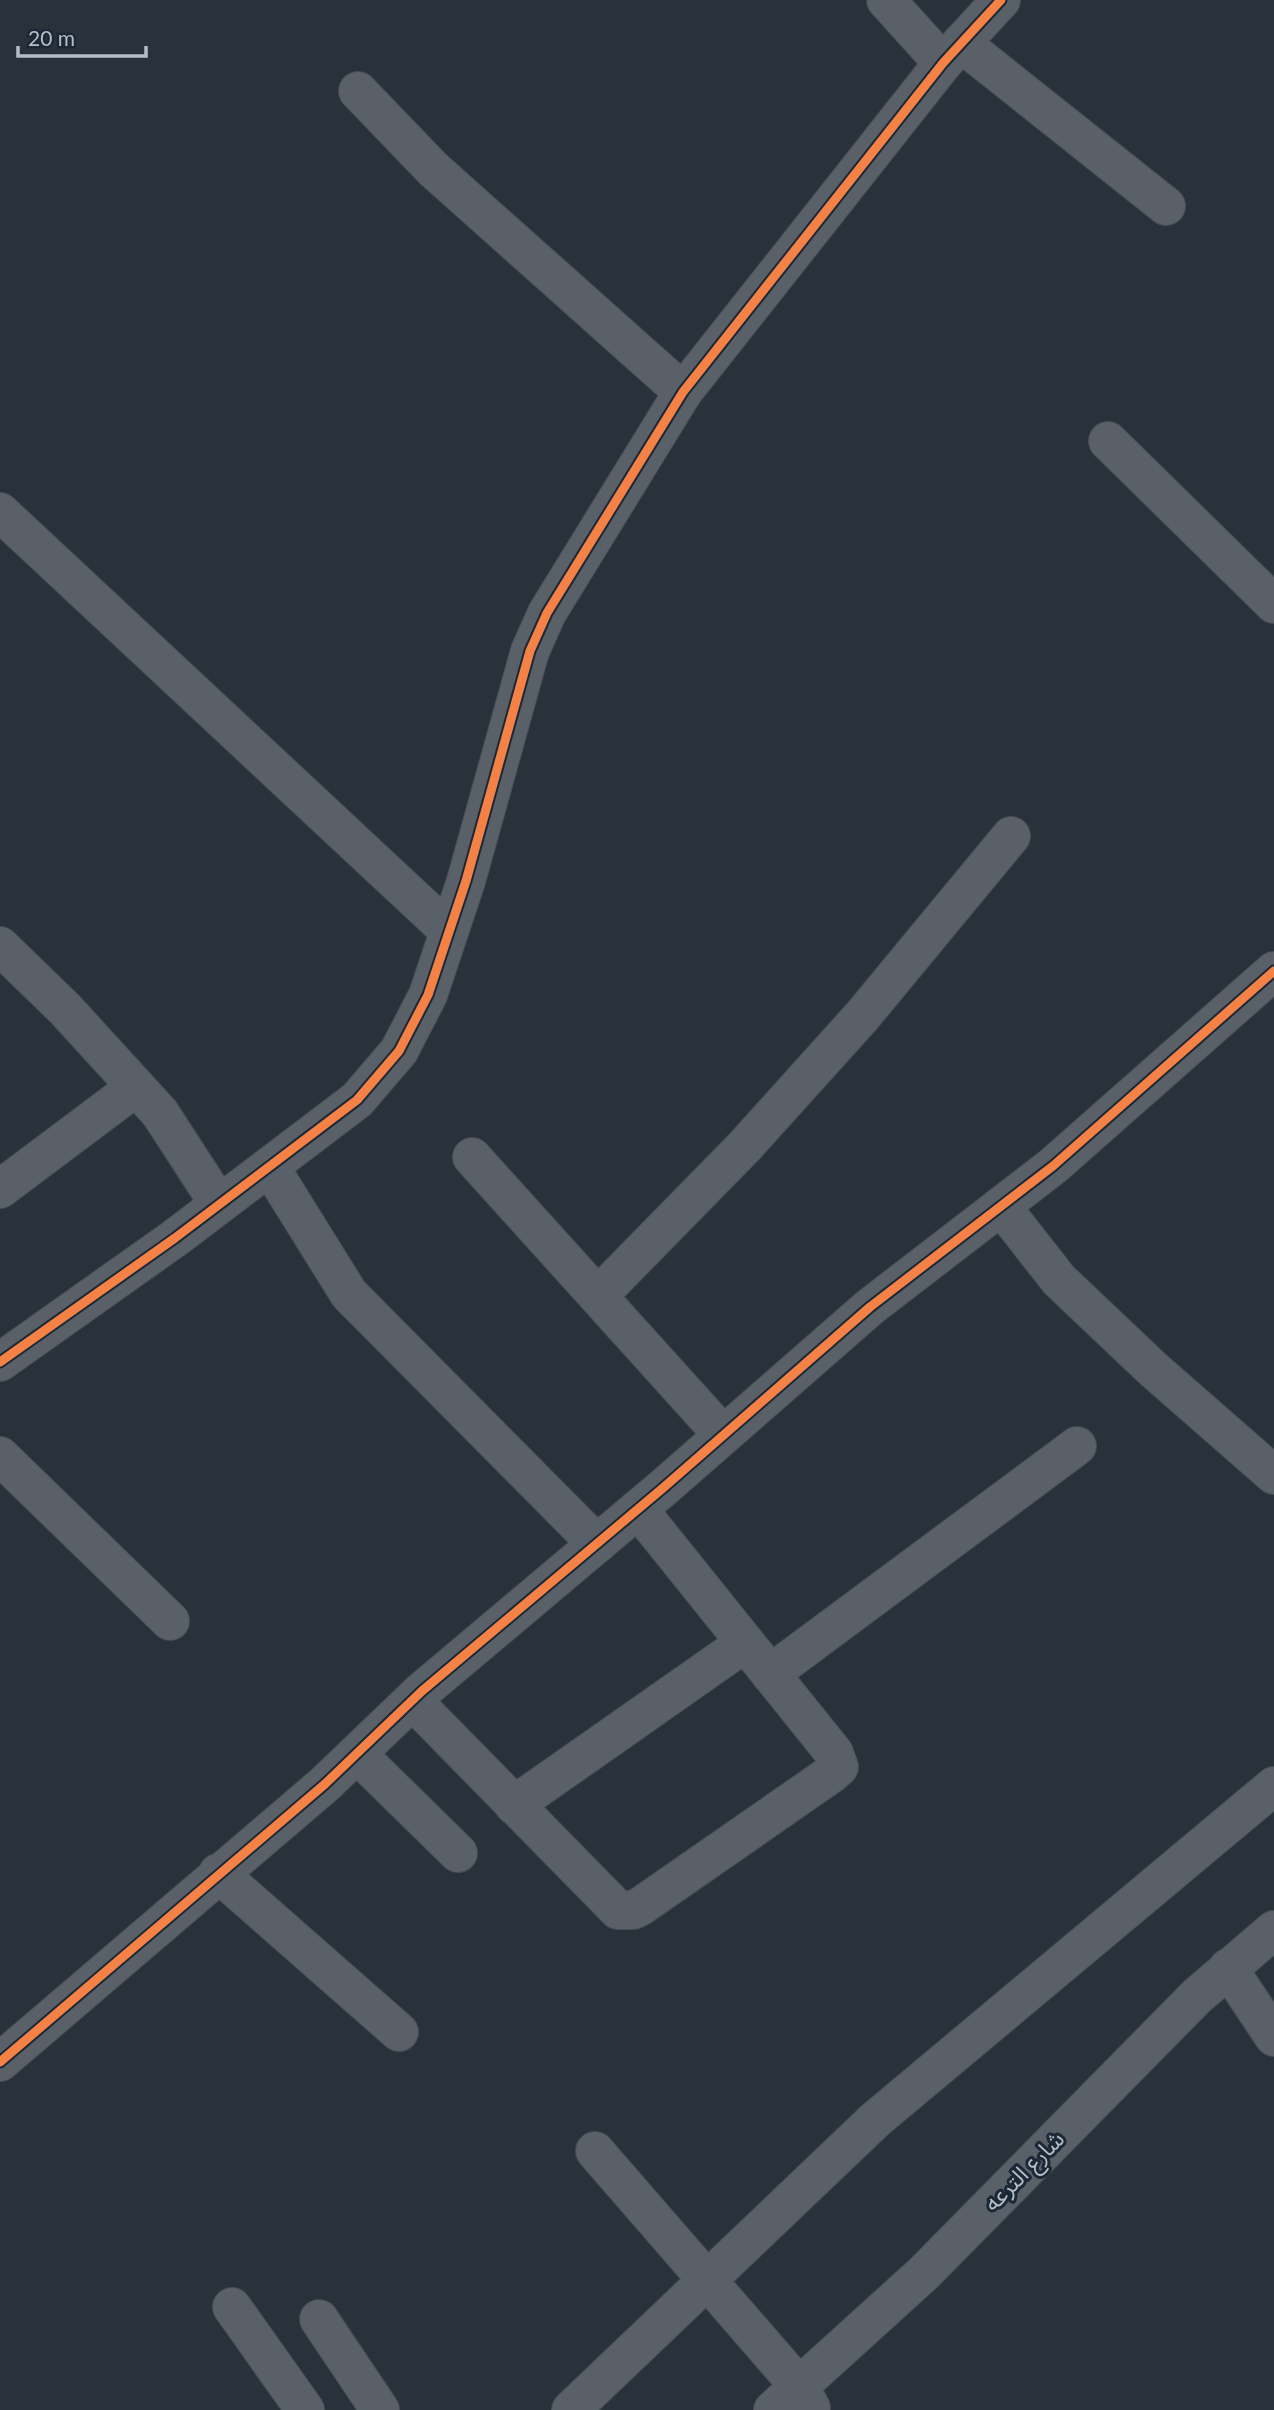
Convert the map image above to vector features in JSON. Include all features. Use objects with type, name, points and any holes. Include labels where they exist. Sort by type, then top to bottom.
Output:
[{"type":"street","points":[[887,0],[952,53],[1166,206]]},
{"type":"street","points":[[0,1362],[219,1205],[357,1100],[399,1051],[428,995],[530,651],[547,612],[682,392],[952,53],[1001,0]]},
{"type":"street","points":[[358,91],[433,169],[682,392]]},
{"type":"street","points":[[1108,441],[1274,604]]},
{"type":"street","points":[[0,512],[449,931]]},
{"type":"street","points":[[598,1296],[745,1146],[863,1015],[1011,836]]},
{"type":"street","points":[[0,946],[65,1009],[160,1114],[219,1205]]},
{"type":"street","points":[[0,2062],[870,1307],[1053,1166],[1274,971]]},
{"type":"street","points":[[0,1189],[136,1087]]},
{"type":"street","points":[[472,1157],[723,1435]]},
{"type":"street","points":[[270,1167],[349,1294],[597,1544]]},
{"type":"street","points":[[1000,1206],[1059,1280],[1154,1370],[1274,1475]]},
{"type":"street","points":[[770,1674],[1077,1446]]},
{"type":"street","points":[[0,1456],[170,1621]]},
{"type":"street","points":[[413,1701],[618,1910],[641,1906],[839,1767],[834,1753],[638,1509]]},
{"type":"street","points":[[514,1805],[745,1643]]},
{"type":"street","points":[[357,1754],[458,1853]]},
{"type":"street","points":[[571,2410],[705,2279],[875,2120],[1274,1786]]},
{"type":"street","points":[[218,1874],[399,2032]]},
{"type":"street","name":"شارع الترعه","points":[[795,2402],[1197,1996],[1274,1930]]},
{"type":"street","points":[[1228,1968],[1274,2037]]},
{"type":"street","points":[[595,2151],[705,2279],[795,2402]]},
{"type":"street","points":[[232,2307],[305,2410]]},
{"type":"street","points":[[318,2319],[380,2410]]},
{"type":"cycle path","points":[[0,1362],[175,1238],[357,1100],[399,1051],[428,995],[466,881],[530,651],[547,613],[683,392],[943,63],[1001,0]]},
{"type":"cycle path","points":[[0,2062],[325,1784],[422,1691],[663,1488],[870,1307],[1053,1166],[1274,971]]}]
